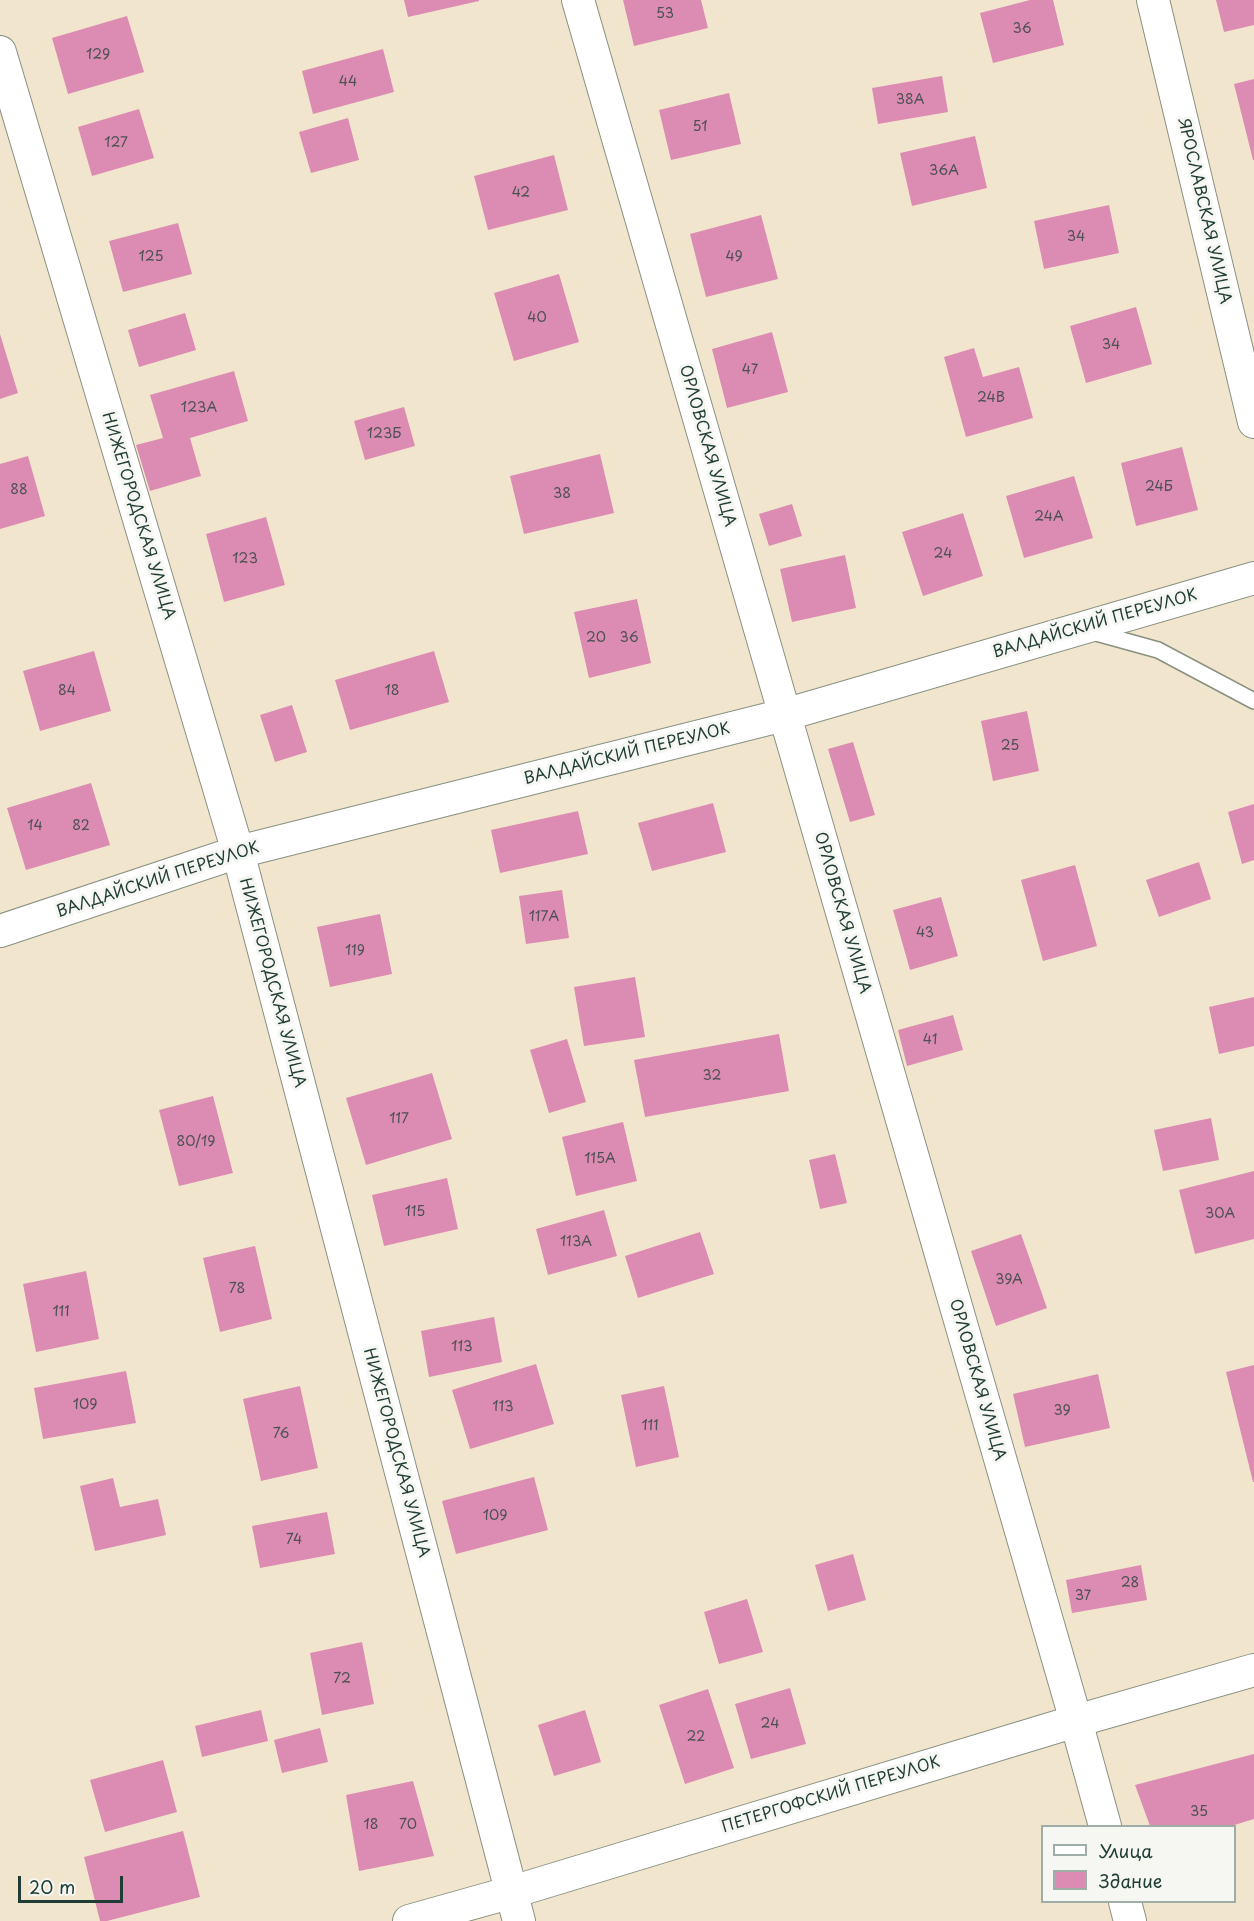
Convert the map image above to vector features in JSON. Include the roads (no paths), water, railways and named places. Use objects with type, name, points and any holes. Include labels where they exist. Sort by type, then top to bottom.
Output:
[{"type":"street","name":"ОРЛОВСКАЯ УЛИЦА","points":[[578,0],[1104,1825]]},
{"type":"street","name":"ЯРОСЛАВСКАЯ УЛИЦА","points":[[1153,0],[1248,382],[1254,422]]},
{"type":"street","name":"НИЖЕГОРОДСКАЯ УЛИЦА","points":[[0,52],[238,852],[515,1907]]},
{"type":"street","name":"ВАЛДАЙСКИЙ ПЕРЕУЛОК","points":[[0,931],[238,852],[784,715],[1254,578]]},
{"type":"street","name":"ПЕТЕРГОФСКИЙ ПЕРЕУЛОК","points":[[409,1921],[515,1907],[1076,1721],[1254,1670]]},
{"type":"street","points":[[1125,1903],[1130,1921]]},
{"type":"lane","points":[[1080,629],[1158,650],[1254,701]]}]
